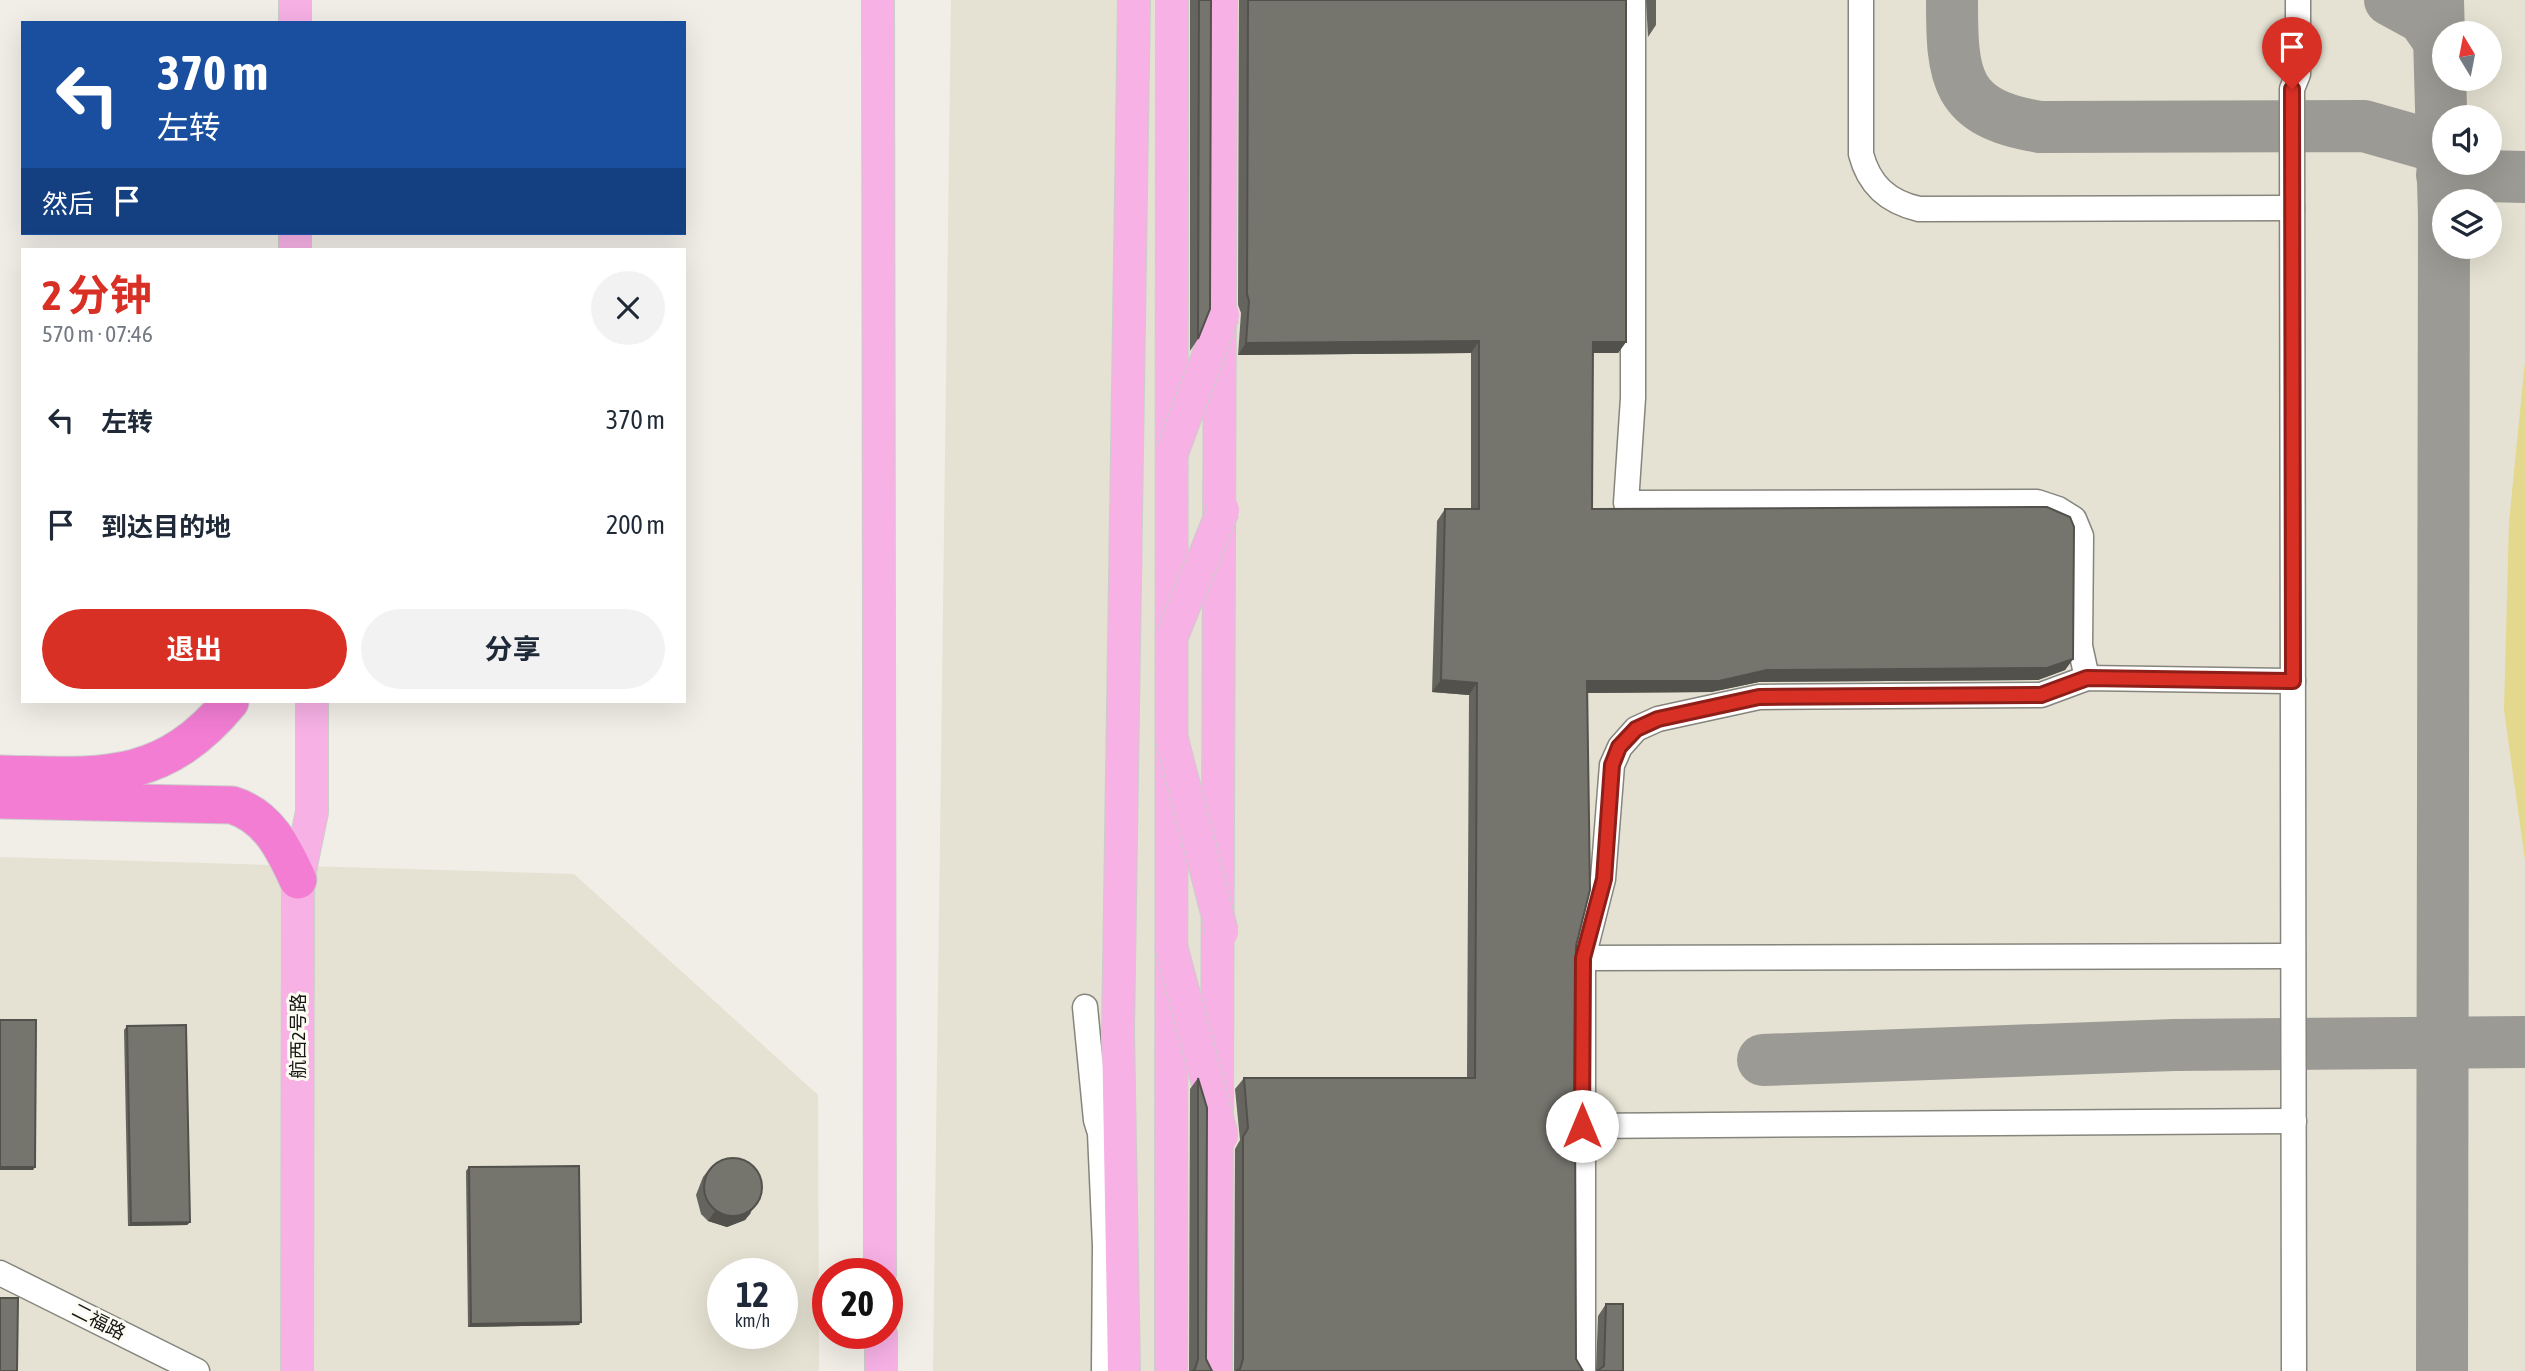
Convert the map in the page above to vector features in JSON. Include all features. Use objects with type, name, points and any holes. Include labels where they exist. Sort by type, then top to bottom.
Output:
[{"type":"highway","points":[[0,774],[88,776],[131,770],[187,745],[229,703]]},
{"type":"highway","points":[[0,800],[232,805],[253,814],[267,826],[298,880]]},
{"type":"main road","points":[[295,0],[295,21]]},
{"type":"main road","points":[[878,0],[880,1258]]},
{"type":"main road","points":[[1124,1371],[1118,1032],[1134,0]]},
{"type":"main road","points":[[1171,1371],[1172,0]]},
{"type":"main road","points":[[1222,0],[1222,1371]]},
{"type":"main road","points":[[1216,1371],[1222,0]]},
{"type":"main road","points":[[1172,453],[1223,315]]},
{"type":"main road","points":[[1172,636],[1223,510]]},
{"type":"main road","name":"航西2号路","points":[[297,1371],[298,880],[313,812],[312,703]]},
{"type":"main road","points":[[1172,739],[1222,932]]},
{"type":"main road","points":[[1171,946],[1222,1136]]},
{"type":"main road","points":[[881,1349],[881,1371]]},
{"type":"street","points":[[1633,0],[1633,398],[1626,503],[2037,502],[2058,509],[2074,519],[2081,536],[2080,646],[2087,678]]},
{"type":"street","points":[[1861,0],[1861,154],[1866,172],[1879,190],[1899,205],[1919,209],[2292,208]]},
{"type":"street","points":[[2294,1371],[2292,89],[2298,74],[2298,0]]},
{"type":"street","points":[[1583,1371],[1583,958],[1604,879],[1612,765],[1619,747],[1636,729],[1658,719],[1759,697],[2041,695],[2087,678],[2293,681]]},
{"type":"street","points":[[1583,958],[2293,956]]},
{"type":"street","points":[[1085,1007],[1096,1120],[1100,1133],[1105,1246],[1104,1371]]},
{"type":"street","points":[[1090,1371],[1091,1133],[1096,1120]]},
{"type":"street","points":[[1582,1126],[2294,1121]]},
{"type":"street","name":"二福路","points":[[0,1273],[197,1371]]},
{"type":"shaded area","points":[[951,0],[2525,0],[2525,1371],[933,1371]]},
{"type":"shaded area","points":[[2525,361],[2525,860],[2504,710],[2509,522]]},
{"type":"shaded area","points":[[0,857],[574,874],[818,1095],[819,1258],[812,1258],[812,1349],[819,1349],[819,1371],[0,1371]]},
{"type":"building","points":[[1199,0],[1211,0],[1210,309],[1198,339]]},
{"type":"building","points":[[1248,0],[1626,0],[1626,342],[1593,342],[1592,509],[2047,507],[2070,517],[2074,527],[2073,659],[2047,668],[1767,670],[1719,681],[1587,681],[1590,890],[1576,946],[1575,1115],[1576,1359],[1583,1371],[1236,1371],[1240,1369],[1243,1359],[1243,1137],[1248,1128],[1244,1078],[1475,1078],[1477,683],[1441,680],[1445,509],[1479,509],[1479,341],[1246,343],[1249,301]]},
{"type":"building","points":[[0,1020],[36,1020],[35,1167],[0,1167]]},
{"type":"building","points":[[186,1025],[190,1222],[131,1223],[127,1026]]},
{"type":"building","points":[[1198,1078],[1207,1108],[1206,1359],[1212,1371],[1192,1371],[1198,1359]]},
{"type":"building","points":[[733,1158],[744,1160],[757,1171],[762,1187],[760,1198],[749,1211],[733,1216],[722,1214],[709,1203],[704,1187],[706,1176],[717,1163]]},
{"type":"building","points":[[579,1166],[581,1322],[471,1324],[469,1167]]},
{"type":"building","points":[[0,1298],[18,1298],[17,1371],[0,1371]]},
{"type":"building","points":[[1606,1304],[1623,1304],[1623,1371],[1597,1371],[1604,1366]]},
{"type":"taxiway","points":[[1952,0],[1954,50],[1957,70],[1964,87],[1974,101],[1990,112],[2012,121],[2040,127],[2364,126],[2432,145]]},
{"type":"taxiway","points":[[2390,0],[2423,18],[2432,31]]},
{"type":"taxiway","points":[[2438,0],[2444,217],[2442,1371]]},
{"type":"taxiway","points":[[2442,175],[2525,177]]},
{"type":"taxiway","points":[[1763,1060],[2174,1045],[2525,1042]]},
{"type":"route","points":[[1582,1126],[1583,958],[1604,879],[1612,765],[1619,747],[1636,729],[1658,719],[1759,697],[2041,695],[2087,678],[2293,681],[2292,89]]}]
